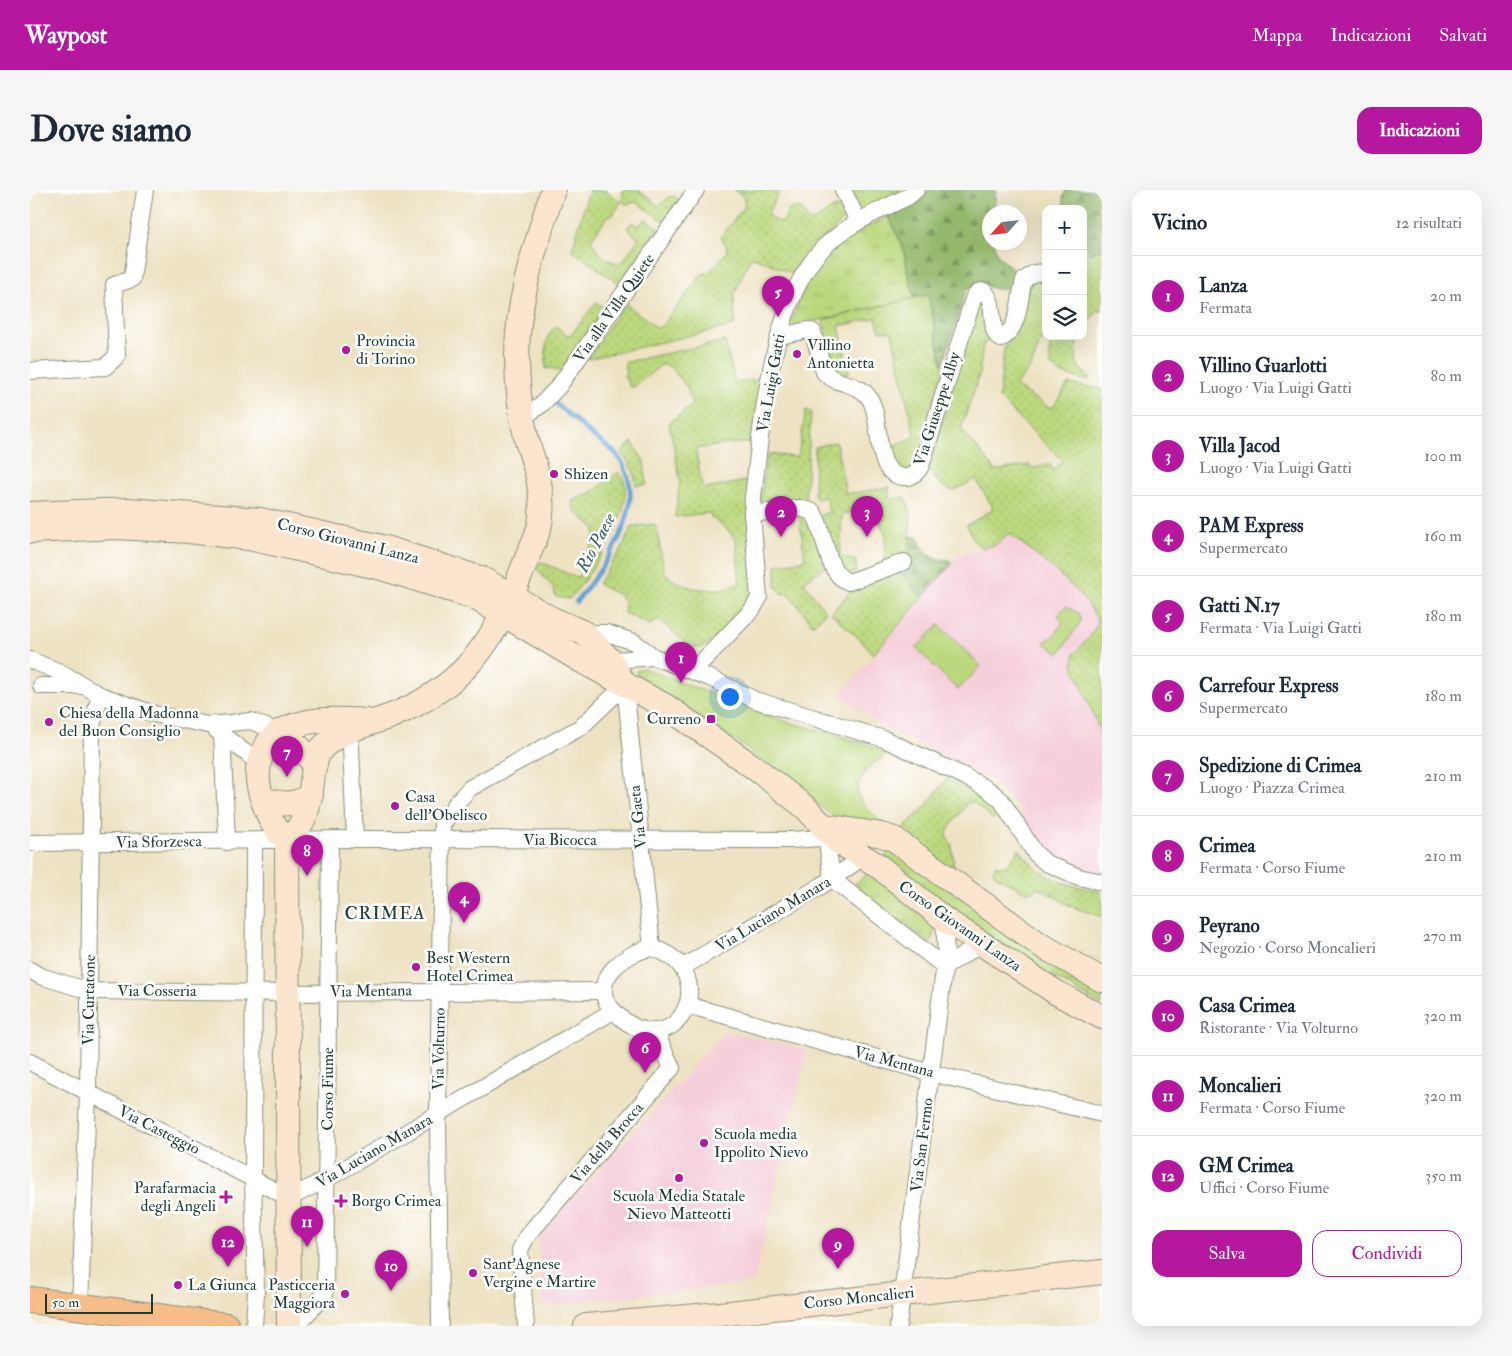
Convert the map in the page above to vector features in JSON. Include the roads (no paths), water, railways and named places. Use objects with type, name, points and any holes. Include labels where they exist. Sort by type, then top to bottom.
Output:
[{"type":"main road","points":[[30,1300],[226,1326]]},
{"type":"street","points":[[30,371],[105,367],[117,356],[114,285],[132,279],[145,190]]},
{"type":"street","points":[[287,840],[302,825],[312,795],[315,764],[323,746],[371,722],[390,716],[430,698],[448,685],[483,647],[506,605],[539,527],[541,518],[540,487],[522,418],[517,366],[519,316],[525,282],[553,190]]},
{"type":"street","points":[[519,316],[533,285],[565,190]]},
{"type":"street","name":"Via alla Villa Quiete","points":[[522,418],[541,405],[559,386],[696,190]]},
{"type":"street","points":[[843,190],[858,221]]},
{"type":"street","name":"Via Luigi Gatti","points":[[693,671],[758,601],[759,593],[752,514],[772,371],[780,336],[792,298],[819,253],[858,221],[909,196],[916,190]]},
{"type":"street","name":"Via Giuseppe Alby","points":[[780,336],[808,330],[813,332],[824,372],[828,377],[859,389],[871,399],[876,416],[880,446],[889,470],[900,477],[910,477],[921,466],[974,296],[982,291],[989,296],[994,331],[1001,339],[1007,335],[1015,322],[1024,280],[1038,272],[1042,272]]},
{"type":"street","points":[[752,514],[800,508],[813,512],[832,564],[844,580],[849,582],[904,562]]},
{"type":"street","name":"Corso Giovanni Lanza","points":[[30,514],[128,510],[260,520],[382,547],[482,579],[506,605],[580,660],[667,707],[748,762],[828,833],[862,858],[877,865],[944,918],[1057,993],[1102,1017]]},
{"type":"street","name":"Corso Giovanni Lanza","points":[[30,531],[116,527],[189,531],[249,538],[382,568],[552,619],[584,634],[611,661],[625,686]]},
{"type":"street","points":[[584,634],[611,634],[634,642],[654,657],[693,671],[755,700],[884,739],[964,776],[989,790],[1001,800],[1035,853],[1046,863],[1078,878],[1102,882]]},
{"type":"street","points":[[580,660],[611,661],[654,657]]},
{"type":"street","points":[[35,662],[60,672],[100,695],[154,714],[208,724],[251,721],[278,732],[298,746],[315,764]]},
{"type":"street","points":[[35,662],[45,677],[36,688]]},
{"type":"street","points":[[36,688],[84,686]]},
{"type":"street","name":"Via Volturno","points":[[440,1326],[438,1114],[442,825],[447,815],[470,788],[581,727],[625,686]]},
{"type":"street","name":"Via Gaeta","points":[[625,686],[652,948]]},
{"type":"street","name":"Via Curtatone","points":[[80,1306],[88,1094],[92,726],[100,695]]},
{"type":"street","points":[[289,1326],[287,840],[275,828],[263,799],[258,774],[259,763],[267,745],[278,732],[310,722],[344,720],[371,722]]},
{"type":"street","points":[[208,724],[259,763]]},
{"type":"street","points":[[349,732],[355,839]]},
{"type":"street","points":[[222,733],[228,842]]},
{"type":"street","points":[[263,799],[285,804],[294,803],[312,795]]},
{"type":"street","points":[[828,833],[832,879],[945,967],[982,944]]},
{"type":"street","name":"Corso Giovanni Lanza","points":[[828,833],[882,834],[894,839],[1039,944],[1102,980]]},
{"type":"street","name":"Via Bicocca","points":[[287,840],[792,840],[828,833]]},
{"type":"street","name":"Via Sforzesca","points":[[30,843],[287,840]]},
{"type":"street","name":"Corso Fiume","points":[[296,1326],[326,1294],[330,840]]},
{"type":"street","points":[[254,841],[253,1179],[256,1292],[254,1326]]},
{"type":"street","name":"Via Luciano Manara","points":[[683,968],[832,879],[862,858]]},
{"type":"street","name":"Via San Fermo","points":[[898,1326],[945,967],[947,939],[944,918]]},
{"type":"street","points":[[652,948],[664,951],[683,968],[690,992],[687,1004],[680,1017],[668,1028],[656,1033],[647,1033],[636,1028],[613,1011],[605,999],[604,991],[607,980],[618,963],[639,950],[652,948]]},
{"type":"street","name":"Via Cosseria","points":[[30,970],[40,976],[89,991],[288,993]]},
{"type":"street","name":"Via Mentana","points":[[288,993],[440,990],[604,991]]},
{"type":"street","name":"Via Mentana","points":[[687,1004],[931,1072],[1102,1114]]},
{"type":"street","name":"Via Luciano Manara","points":[[288,1198],[327,1179],[613,1011]]},
{"type":"street","name":"Via della Brocca","points":[[526,1326],[520,1250],[527,1236],[672,1068],[656,1033]]},
{"type":"street","name":"Via Casteggio","points":[[30,1062],[288,1198]]},
{"type":"street","name":"Corso Moncalieri","points":[[586,1326],[720,1314],[902,1292],[1018,1283],[1102,1272]]},
{"type":"waterway","name":"Rio Paese","points":[[555,403],[617,455],[627,474],[630,493],[628,513],[622,532],[600,570],[576,602]]},
{"type":"place","name":"Gatti N.17","points":[[778,317]]},
{"type":"place","name":"Provincia di Torino","points":[[346,350]]},
{"type":"place","name":"Villino Antonietta","points":[[797,354]]},
{"type":"place","name":"Shizen","points":[[554,474]]},
{"type":"place","name":"Villino Guarlotti","points":[[781,537]]},
{"type":"place","name":"Villa Jacod","points":[[867,537]]},
{"type":"place","name":"Lanza","points":[[681,683]]},
{"type":"place","name":"Curreno","points":[[711,719]]},
{"type":"place","name":"Chiesa della Madonna del Buon Consiglio","points":[[49,722]]},
{"type":"place","name":"Spedizione di Crimea","points":[[287,777]]},
{"type":"place","name":"Casa dell'Obelisco","points":[[395,806]]},
{"type":"place","name":"Crimea","points":[[307,876]]},
{"type":"place","name":"PAM Express","points":[[464,923]]},
{"type":"place","name":"Best Western Hotel Crimea","points":[[416,967]]},
{"type":"place","name":"Carrefour Express","points":[[645,1073]]},
{"type":"place","name":"Scuola media Ippolito Nievo","points":[[704,1143]]},
{"type":"place","name":"Scuola Media Statale Nievo Matteotti","points":[[679,1178]]},
{"type":"place","name":"Parafarmacia degli Angeli","points":[[226,1197]]},
{"type":"place","name":"Borgo Crimea","points":[[341,1201]]},
{"type":"place","name":"Moncalieri","points":[[307,1247]]},
{"type":"place","name":"GM Crimea","points":[[228,1267]]},
{"type":"place","name":"Peyrano","points":[[838,1269]]},
{"type":"place","name":"Sant'Agnese Vergine e Martire","points":[[473,1273]]},
{"type":"place","name":"La Giunca","points":[[178,1285]]},
{"type":"place","name":"Casa Crimea","points":[[391,1291]]},
{"type":"place","name":"Pasticceria Maggiora","points":[[345,1294]]},
{"type":"district","name":"CRIMEA","points":[[385,913]]}]
